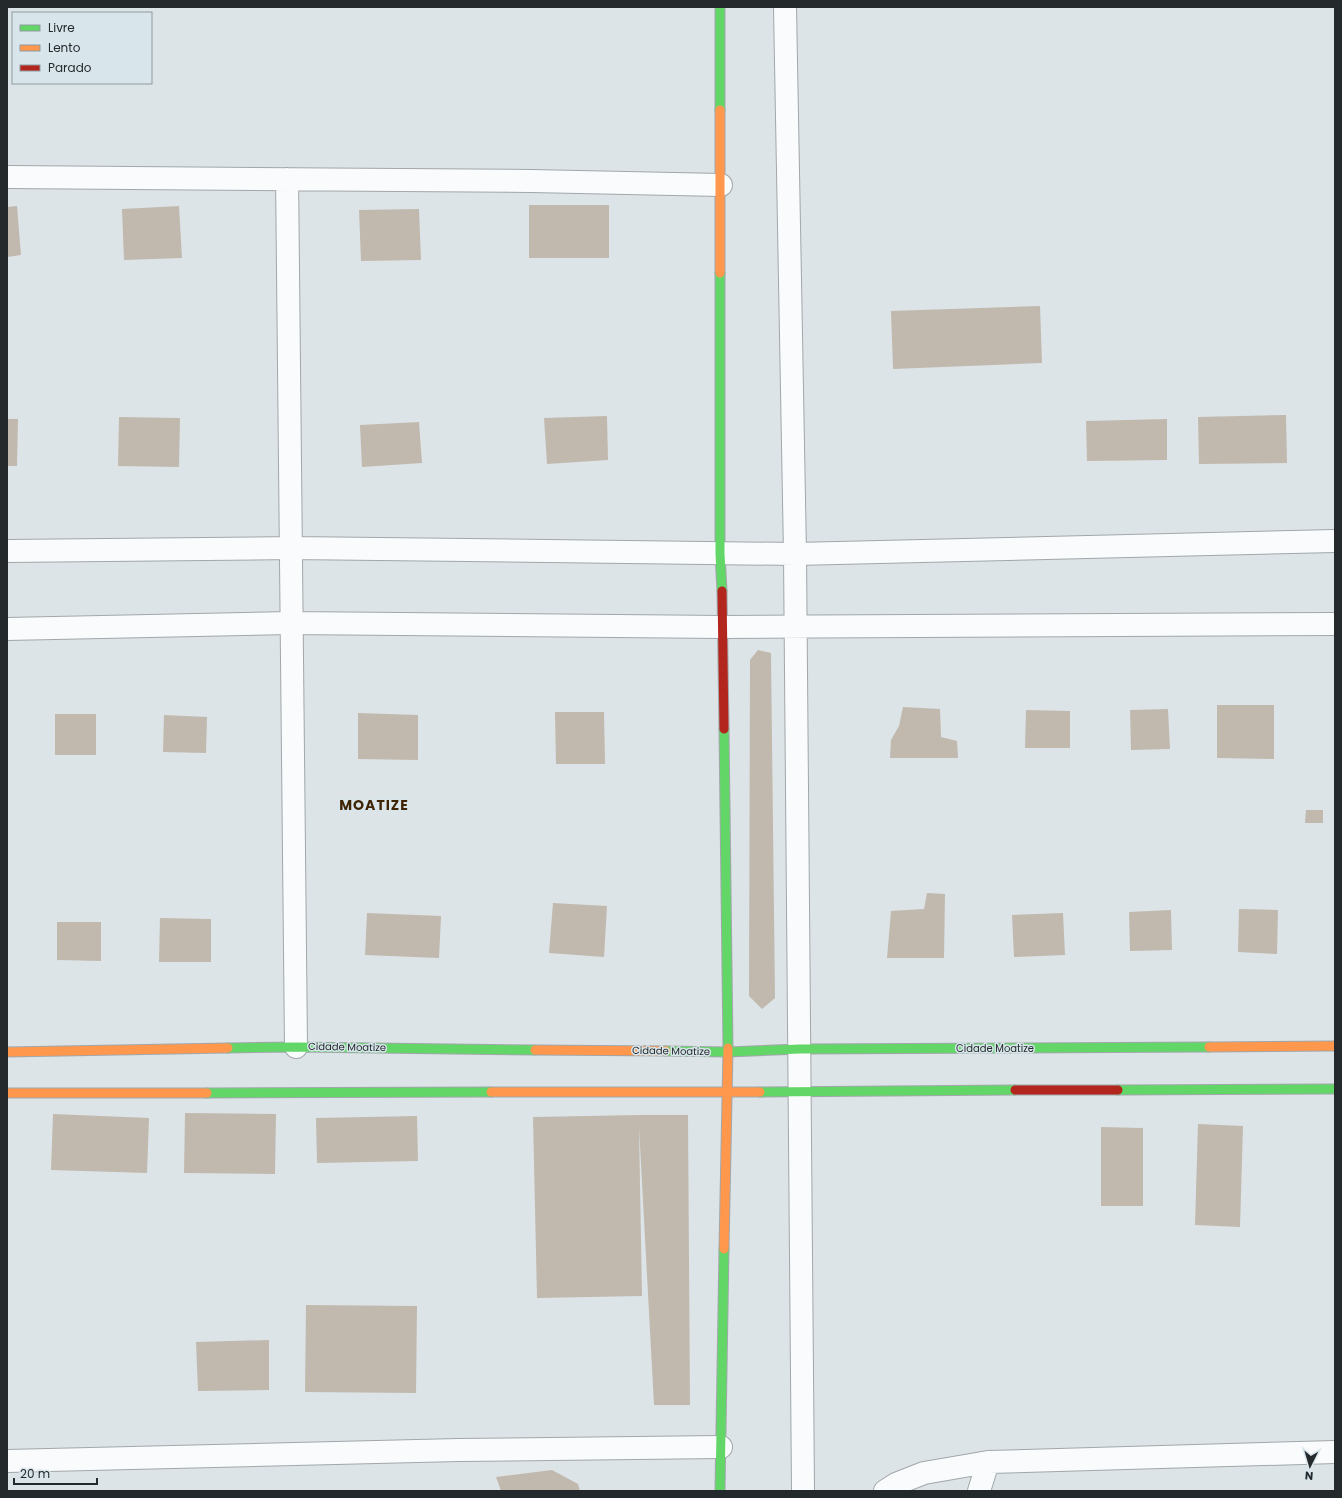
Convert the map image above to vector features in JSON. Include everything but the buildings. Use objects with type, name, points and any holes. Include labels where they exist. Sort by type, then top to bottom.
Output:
[{"type":"main road","points":[[720,7],[720,554],[723,627],[728,1052],[726,1092],[720,1491]]},
{"type":"main road","name":"Cidade Moatize","points":[[7,1052],[296,1047],[728,1052],[800,1049],[1335,1046]]},
{"type":"main road","points":[[7,1092],[1335,1090]]},
{"type":"street","points":[[785,7],[795,554],[803,1491]]},
{"type":"street","points":[[7,177],[287,178],[721,185]]},
{"type":"street","points":[[287,178],[296,1047]]},
{"type":"street","points":[[7,550],[292,548],[795,554],[1335,540]]},
{"type":"street","points":[[7,629],[291,623],[723,627],[1335,624]]},
{"type":"street","points":[[7,1461],[458,1450],[721,1447]]},
{"type":"street","points":[[885,1491],[896,1484],[924,1473],[988,1462],[1335,1452]]},
{"type":"street","points":[[979,1491],[988,1462]]},
{"type":"traffic: fast","points":[[720,7],[720,110]]},
{"type":"traffic: fast","points":[[720,273],[720,554],[722,591]]},
{"type":"traffic: fast","points":[[724,729],[728,1048]]},
{"type":"traffic: fast","points":[[228,1048],[296,1047],[535,1050]]},
{"type":"traffic: fast","points":[[666,1051],[728,1052],[800,1049],[1209,1047]]},
{"type":"traffic: fast","points":[[1118,1090],[1335,1089]]},
{"type":"traffic: fast","points":[[760,1092],[1015,1090]]},
{"type":"traffic: fast","points":[[207,1093],[491,1092]]},
{"type":"traffic: fast","points":[[720,1491],[724,1249]]},
{"type":"traffic: slow","points":[[720,110],[720,273]]},
{"type":"traffic: slow","points":[[1209,1047],[1335,1046]]},
{"type":"traffic: slow","points":[[7,1052],[228,1048]]},
{"type":"traffic: slow","points":[[724,1249],[728,1048]]},
{"type":"traffic: slow","points":[[535,1050],[666,1051]]},
{"type":"traffic: slow","points":[[491,1092],[760,1092]]},
{"type":"traffic: slow","points":[[7,1093],[207,1093]]},
{"type":"traffic: jam","points":[[722,591],[724,729]]},
{"type":"traffic: jam","points":[[1015,1090],[1118,1090]]},
{"type":"district","name":"MOATIZE","points":[[374,805]]}]
